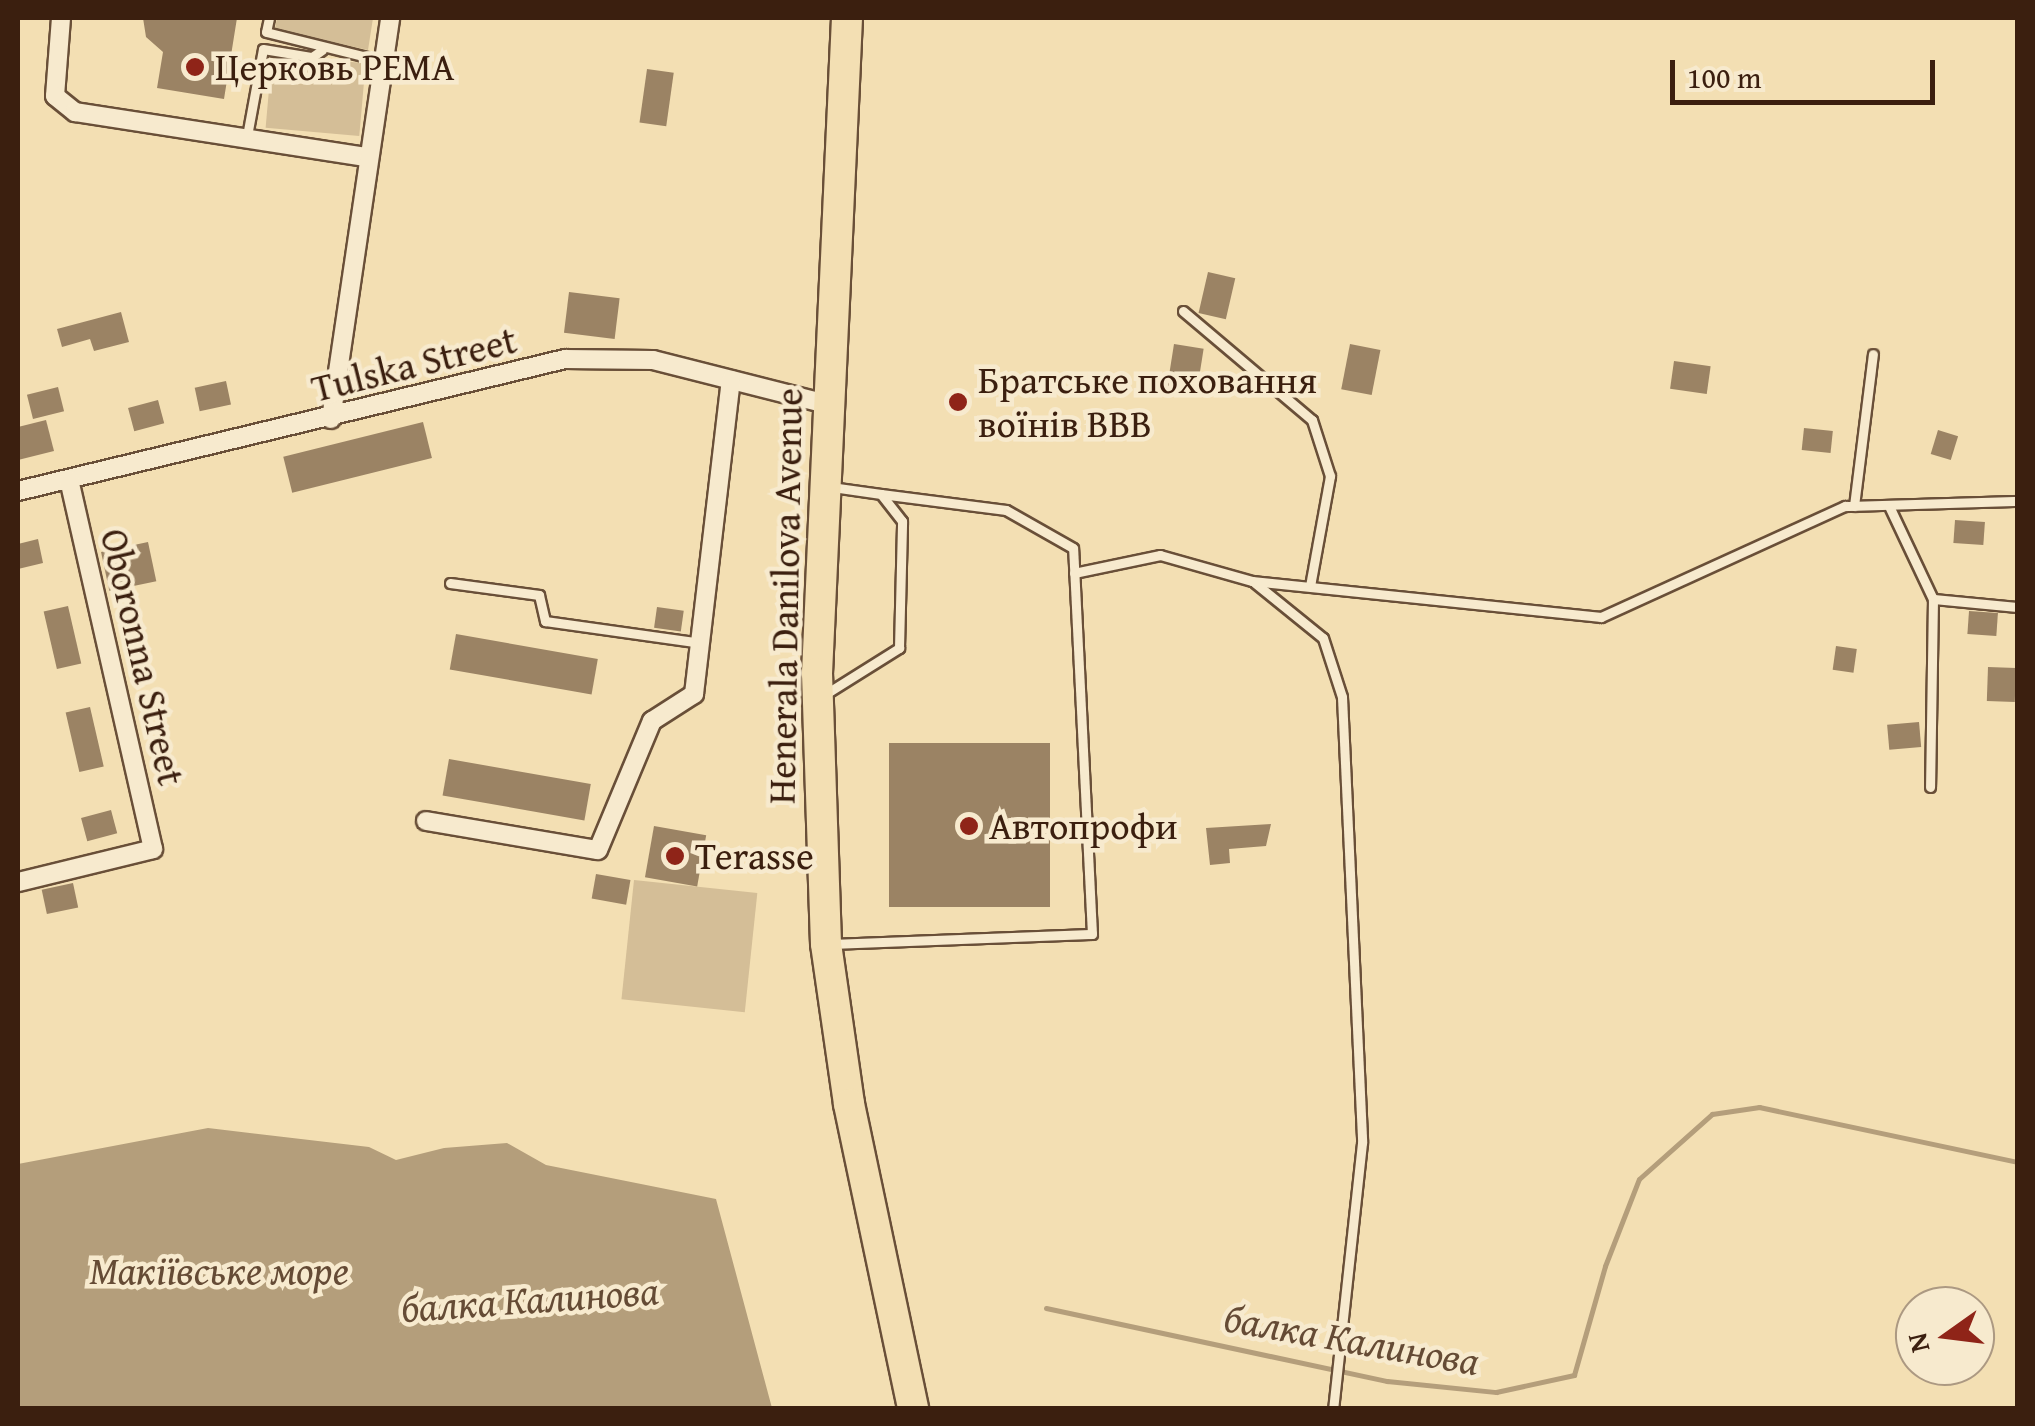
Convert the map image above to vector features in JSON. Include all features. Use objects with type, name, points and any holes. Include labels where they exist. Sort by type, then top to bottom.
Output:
[{"type":"main road","name":"Henerala Danilova Avenue","points":[[847,18],[827,404],[818,700],[826,944],[849,1104],[913,1408]]},
{"type":"street","points":[[61,18],[55,96],[75,112],[367,157]]},
{"type":"street","points":[[331,420],[390,18]]},
{"type":"street","name":"Tulska Street","points":[[18,491],[331,420],[565,360],[653,360],[827,404]]},
{"type":"street","points":[[426,821],[598,850],[652,720],[694,694],[731,380]]},
{"type":"street","name":"Oboronna Street","points":[[18,882],[153,849],[70,479]]},
{"type":"lane","points":[[269,18],[266,32],[316,40],[322,50]]},
{"type":"lane","points":[[248,136],[263,49],[312,58],[322,50],[384,61]]},
{"type":"lane","points":[[1182,311],[1312,420],[1330,476],[1310,586]]},
{"type":"lane","points":[[1850,506],[1873,354]]},
{"type":"lane","points":[[824,486],[1006,510],[1073,548],[1092,934],[826,944]]},
{"type":"lane","points":[[818,700],[899,648],[902,520],[881,494]]},
{"type":"lane","points":[[1074,573],[1160,555],[1252,581],[1601,618],[1850,506],[2018,501]]},
{"type":"lane","points":[[1888,506],[1933,600],[1930,787]]},
{"type":"lane","points":[[1252,581],[1323,638],[1342,697],[1348,906],[1362,1143],[1333,1408]]},
{"type":"lane","points":[[450,583],[539,594],[545,621],[701,643]]},
{"type":"lane","points":[[1933,600],[2018,607]]},
{"type":"shaded area","points":[[277,18],[373,18],[368,50],[275,29]]},
{"type":"shaded area","points":[[272,55],[366,63],[359,136],[266,128]]},
{"type":"shaded area","points":[[634,880],[757,893],[745,1012],[621,999]]},
{"type":"water","name":"Макіївське море","points":[[208,1128],[369,1147],[396,1160],[444,1148],[507,1143],[546,1165],[716,1199],[772,1408],[18,1408],[18,1164]]},
{"type":"building","name":"Церковь РЕМА","points":[[143,18],[237,18],[224,99],[157,88],[163,52],[146,37]]},
{"type":"building","points":[[647,69],[674,73],[666,126],[639,122]]},
{"type":"building","points":[[1208,272],[1235,278],[1226,319],[1199,313]]},
{"type":"building","points":[[569,292],[620,298],[615,339],[564,333]]},
{"type":"building","points":[[121,312],[129,342],[94,351],[90,339],[62,347],[57,329]]},
{"type":"building","points":[[1174,344],[1204,349],[1196,394],[1167,389]]},
{"type":"building","points":[[1350,344],[1380,350],[1372,395],[1341,389]]},
{"type":"building","points":[[1674,361],[1711,366],[1707,394],[1670,389]]},
{"type":"building","points":[[226,381],[231,404],[200,411],[195,388]]},
{"type":"building","points":[[58,387],[64,411],[33,419],[27,395]]},
{"type":"building","points":[[158,400],[164,423],[134,431],[128,408]]},
{"type":"building","points":[[46,420],[54,451],[18,460],[18,427]]},
{"type":"building","points":[[423,422],[432,458],[292,493],[283,457]]},
{"type":"building","points":[[1804,428],[1833,431],[1831,453],[1802,450]]},
{"type":"building","points":[[1938,430],[1958,436],[1951,460],[1931,454]]},
{"type":"building","points":[[1955,520],[1985,522],[1983,545],[1953,543]]},
{"type":"building","points":[[38,539],[43,563],[18,569],[18,544]]},
{"type":"building","points":[[148,542],[156,581],[109,591],[101,552]]},
{"type":"building","points":[[68,606],[81,663],[57,669],[44,612]]},
{"type":"building","points":[[657,607],[684,611],[681,632],[654,628]]},
{"type":"building","points":[[1969,611],[1998,613],[1996,636],[1967,634]]},
{"type":"building","points":[[456,634],[598,659],[592,694],[450,669]]},
{"type":"building","points":[[1836,646],[1857,649],[1853,673],[1833,670]]},
{"type":"building","points":[[1988,667],[2016,668],[2015,702],[1987,701]]},
{"type":"building","points":[[90,707],[104,766],[79,772],[66,713]]},
{"type":"building","points":[[1919,722],[1921,747],[1889,750],[1887,725]]},
{"type":"building","name":"Автопрофи","points":[[889,743],[1050,743],[1050,907],[889,907]]},
{"type":"building","points":[[449,759],[591,784],[584,820],[443,795]]},
{"type":"building","points":[[111,810],[117,833],[87,841],[81,818]]},
{"type":"building","points":[[1271,824],[1266,846],[1229,849],[1230,863],[1210,865],[1206,828]]},
{"type":"building","name":"Terasse","points":[[654,826],[706,835],[697,886],[645,877]]},
{"type":"building","points":[[596,874],[630,880],[626,905],[592,899]]},
{"type":"building","points":[[73,883],[78,907],[47,914],[42,890]]},
{"type":"waterway","name":"балка Калинова","points":[[1046,1308],[1387,1381],[1496,1392],[1574,1375],[1605,1266],[1639,1179],[1712,1114],[1759,1107],[2018,1162]]},
{"type":"place","name":"Церковь РЕМА","points":[[195,67]]},
{"type":"place","name":"Братське поховання воїнів ВВВ","points":[[958,402]]},
{"type":"place","name":"Автопрофи","points":[[969,826]]},
{"type":"place","name":"Terasse","points":[[675,856]]}]
